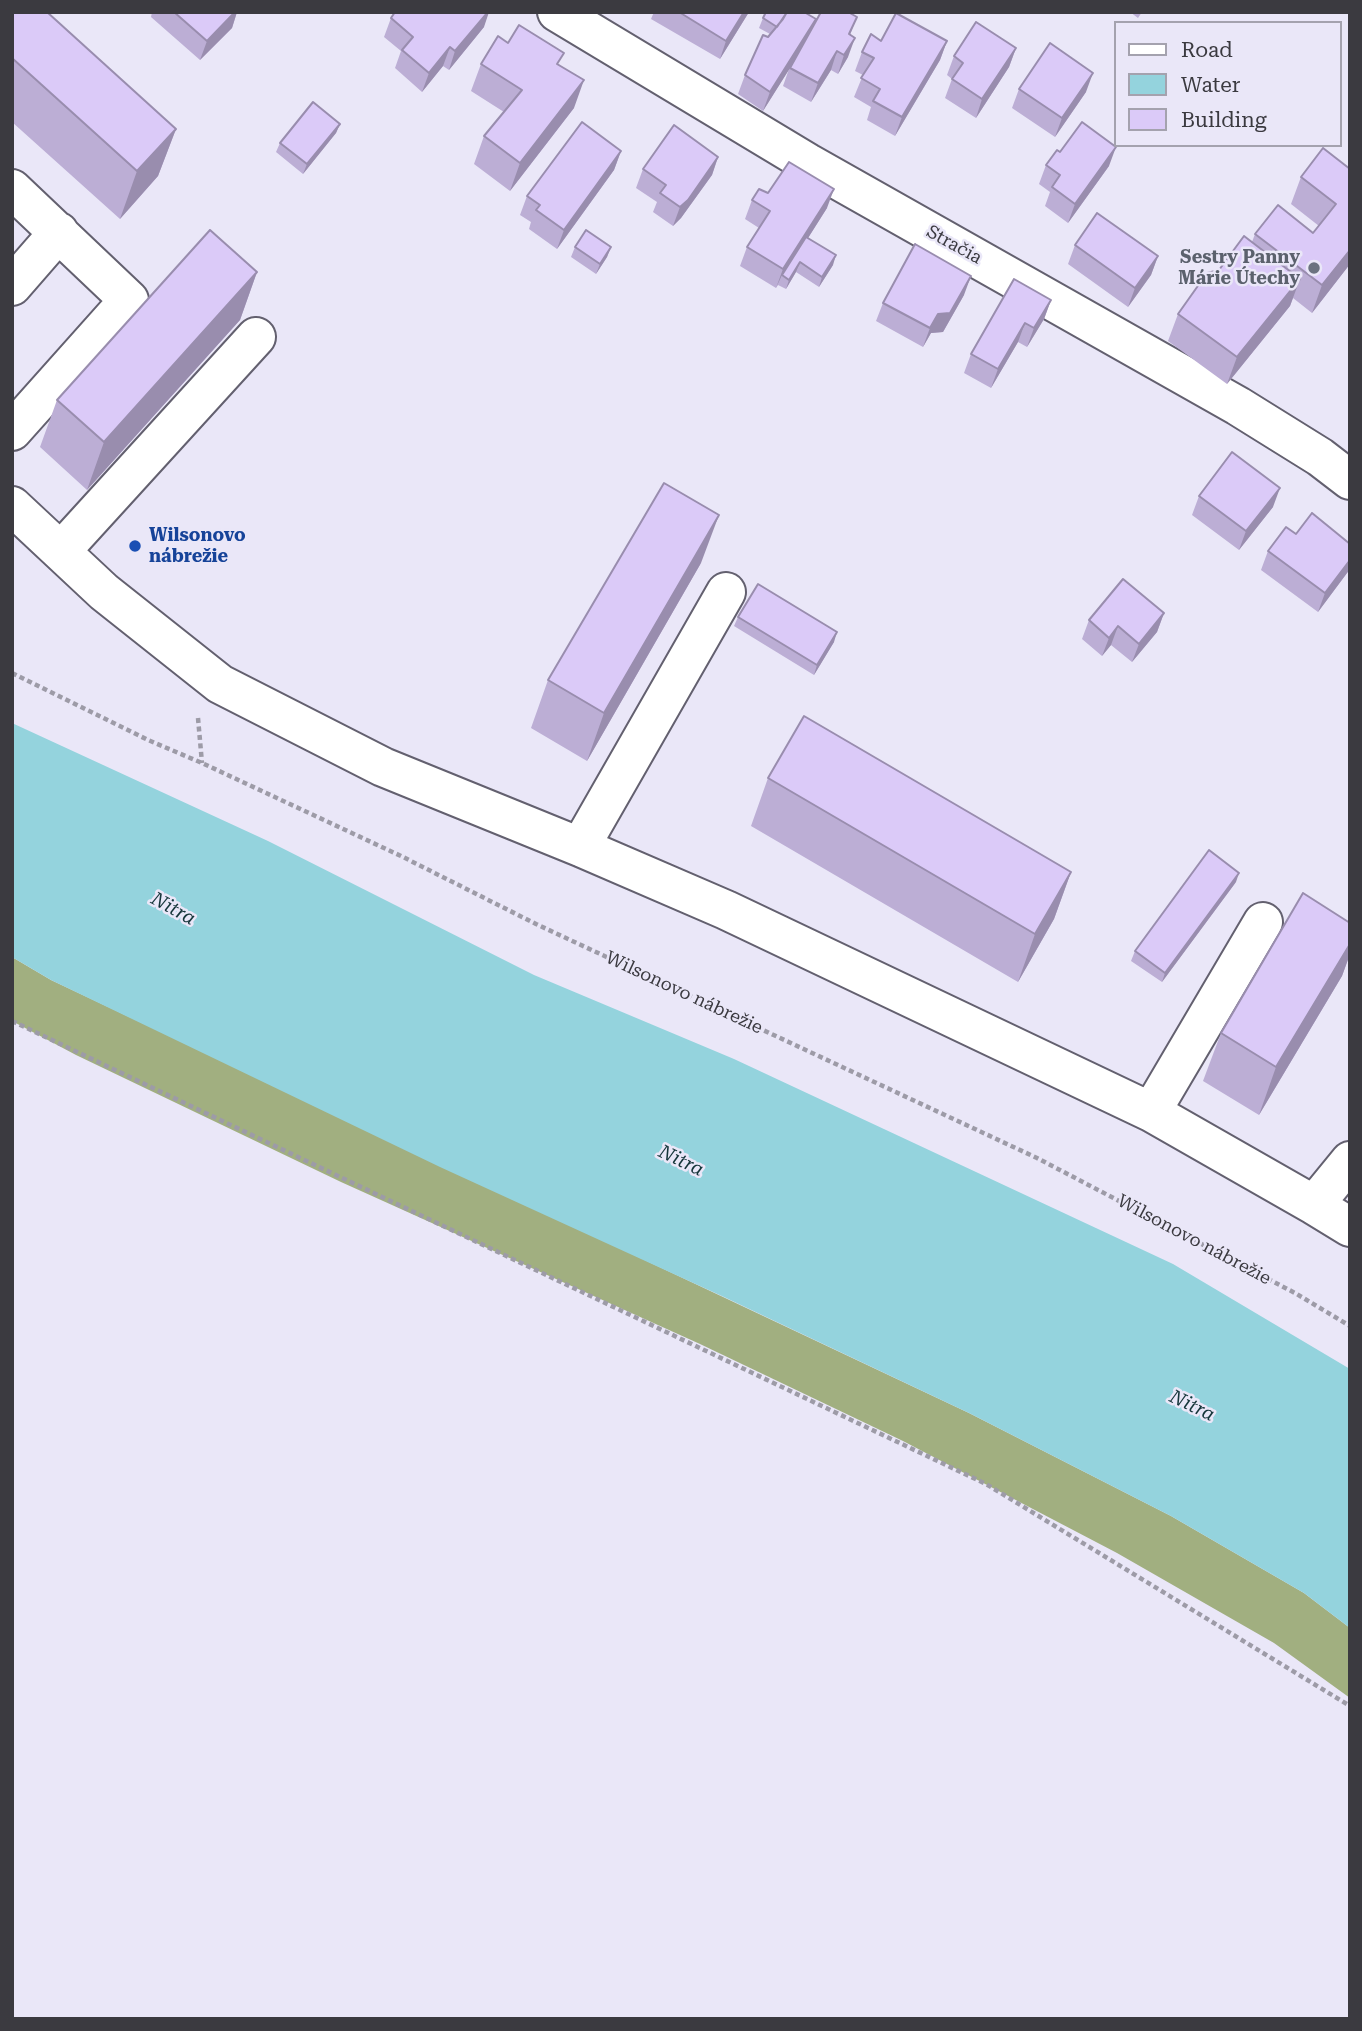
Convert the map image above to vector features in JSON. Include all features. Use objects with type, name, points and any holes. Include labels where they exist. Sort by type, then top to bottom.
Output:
[{"type":"street","name":"Stračia","points":[[557,12],[808,163],[1238,406],[1320,457],[1350,480]]},
{"type":"street","points":[[12,189],[129,300],[12,431]]},
{"type":"street","points":[[12,286],[59,232]]},
{"type":"street","points":[[61,551],[256,337]]},
{"type":"street","points":[[12,506],[104,592],[220,684],[383,767],[580,847],[738,916],[1151,1112],[1350,1227]]},
{"type":"street","points":[[580,847],[726,592]]},
{"type":"street","points":[[1151,1112],[1263,922]]},
{"type":"street","points":[[1314,1205],[1350,1161]]},
{"type":"path","name":"Wilsonovo nábrežie","points":[[12,673],[148,740],[401,856],[536,924],[1037,1158],[1295,1293],[1350,1326]]},
{"type":"path","points":[[12,1021],[986,1484],[1350,1706]]},
{"type":"green space","points":[[12,957],[51,980],[969,1413],[1171,1516],[1304,1593],[1350,1628],[1350,1698],[1274,1643],[1117,1553],[903,1441],[700,1344],[341,1182],[76,1055],[12,1021]]},
{"type":"water","name":"Nitra","points":[[12,723],[268,841],[534,975],[734,1059],[1173,1264],[1350,1369],[1350,1628],[1304,1593],[1171,1516],[969,1413],[440,1167],[51,980],[12,957]]},
{"type":"building","points":[[12,12],[47,12],[176,129],[137,171],[12,58]]},
{"type":"building","points":[[174,12],[235,12],[207,41]]},
{"type":"building","points":[[395,12],[488,12],[455,51],[450,47],[429,73],[402,50],[413,37],[391,18]]},
{"type":"building","points":[[679,12],[744,12],[726,41]]},
{"type":"building","points":[[766,12],[787,12],[777,27],[763,18]]},
{"type":"building","points":[[787,12],[804,12],[816,19],[770,92],[745,75],[763,35],[768,37]]},
{"type":"building","points":[[821,12],[848,12],[857,17],[849,34],[855,38],[844,55],[837,51],[818,83],[790,68]]},
{"type":"building","points":[[896,13],[947,41],[902,117],[873,101],[880,89],[861,78],[874,58],[862,52],[871,34],[881,41]]},
{"type":"building","points":[[976,22],[1016,48],[982,99],[952,79],[963,63],[954,56]]},
{"type":"building","points":[[519,25],[564,53],[557,64],[584,80],[520,163],[484,136],[522,90],[481,64],[498,36],[508,43]]},
{"type":"building","points":[[1050,43],[1093,73],[1062,118],[1019,89]]},
{"type":"building","points":[[313,102],[340,124],[307,164],[280,143]]},
{"type":"building","points":[[582,122],[621,151],[564,230],[536,210],[540,205],[527,196]]},
{"type":"building","points":[[1082,122],[1116,147],[1075,204],[1052,187],[1060,175],[1046,165],[1057,150],[1060,152]]},
{"type":"building","points":[[674,125],[718,157],[688,200],[680,207],[660,193],[666,185],[643,169]]},
{"type":"building","points":[[1323,148],[1350,169],[1350,250],[1322,285],[1255,234],[1278,205],[1313,233],[1336,204],[1301,177]]},
{"type":"building","points":[[789,162],[834,189],[783,269],[747,247],[770,211],[752,200],[759,189],[768,193]]},
{"type":"building","points":[[1097,213],[1158,256],[1135,288],[1075,245]]},
{"type":"building","points":[[210,230],[257,272],[104,442],[57,400]]},
{"type":"building","points":[[586,230],[611,247],[600,264],[575,247]]},
{"type":"building","points":[[1244,236],[1300,279],[1237,357],[1178,314],[1207,273],[1219,270]]},
{"type":"building","points":[[806,237],[836,255],[822,277],[800,262],[789,280],[782,275]]},
{"type":"building","points":[[915,244],[971,276],[950,313],[938,314],[930,328],[883,303]]},
{"type":"building","points":[[1014,279],[1051,300],[1034,328],[1025,323],[998,369],[971,354]]},
{"type":"building","points":[[1232,452],[1280,488],[1246,531],[1199,496]]},
{"type":"building","points":[[664,483],[719,515],[604,713],[548,680]]},
{"type":"building","points":[[1312,513],[1350,544],[1350,560],[1325,593],[1268,551],[1286,527],[1296,534]]},
{"type":"building","points":[[1123,579],[1164,613],[1139,644],[1118,626],[1109,638],[1089,620]]},
{"type":"building","points":[[758,584],[837,632],[817,665],[738,617]]},
{"type":"building","points":[[804,716],[1071,872],[1035,934],[768,778]]},
{"type":"building","points":[[1209,850],[1239,873],[1165,973],[1135,951]]},
{"type":"building","points":[[1303,893],[1350,923],[1350,944],[1276,1067],[1221,1033]]},
{"type":"place","name":"Sestry Panny Márie Útechy","points":[[1314,268]]},
{"type":"place","name":"Wilsonovo nábrežie","points":[[135,546]]}]
